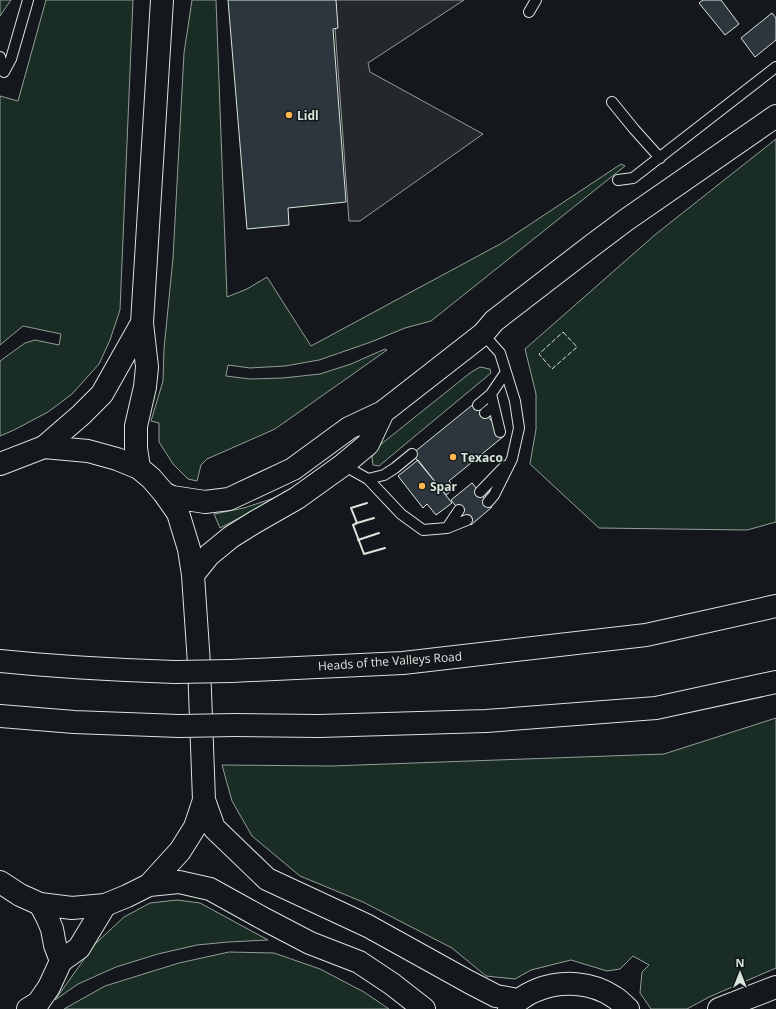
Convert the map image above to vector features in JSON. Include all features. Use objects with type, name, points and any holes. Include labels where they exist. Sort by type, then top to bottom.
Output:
[{"type":"main road","points":[[139,468],[136,448],[136,426],[145,387],[147,367],[142,323],[162,0]]},
{"type":"main road","points":[[164,493],[172,496],[205,502],[229,499],[293,469],[349,428],[383,412],[483,334],[494,321],[590,247],[670,189],[776,116]]},
{"type":"main road","points":[[0,464],[44,446],[81,416],[102,394],[142,323]]},
{"type":"main road","points":[[193,575],[208,555],[231,536],[297,498],[343,465],[368,444],[383,412]]},
{"type":"main road","points":[[44,446],[88,451],[117,459],[139,468],[151,478],[178,513],[189,549],[193,575],[199,664],[204,800],[214,828],[267,879],[368,926],[514,1005],[536,990],[556,984],[576,984],[596,988],[614,997],[628,1009]]},
{"type":"main road","name":"Heads of the Valleys Road","points":[[0,661],[50,666],[175,672],[231,671],[403,663],[646,635],[776,606]]},
{"type":"main road","points":[[0,716],[74,722],[179,726],[319,726],[486,721],[656,708],[776,682]]},
{"type":"main road","points":[[149,885],[180,851],[196,827],[204,800]]},
{"type":"main road","points":[[0,882],[20,895],[40,904],[72,908],[105,905],[149,885],[179,882],[210,889],[310,943],[359,962],[392,984],[424,1009]]},
{"type":"main road","points":[[40,904],[52,929],[55,945],[61,961]]},
{"type":"main road","points":[[28,1009],[38,1003],[49,987],[61,961],[79,948],[105,905]]},
{"type":"main road","points":[[719,1009],[776,987]]},
{"type":"lane","points":[[0,57],[4,72],[11,59],[28,0]]},
{"type":"lane","points":[[529,12],[536,0]]},
{"type":"lane","points":[[618,180],[633,178],[776,67]]},
{"type":"lane","points":[[612,102],[660,158]]},
{"type":"lane","points":[[483,334],[500,353],[516,401],[519,428],[512,459],[494,496],[488,502]]},
{"type":"lane","points":[[478,405],[491,394],[506,372]]},
{"type":"lane","points":[[491,394],[494,406],[495,422],[500,432]]},
{"type":"lane","points":[[485,413],[494,406]]},
{"type":"lane","points":[[368,479],[384,475],[412,454]]},
{"type":"lane","points":[[480,492],[512,459]]},
{"type":"lane","points":[[343,465],[368,479],[401,514],[423,530],[447,528],[467,520]]},
{"type":"lane","points":[[447,528],[459,510]]},
{"type":"green space","points":[[0,0],[11,0],[0,16]]},
{"type":"green space","points":[[46,0],[133,0],[120,310],[110,340],[99,364],[72,394],[48,412],[0,436],[0,361],[25,343],[35,340],[59,345],[61,334],[23,326],[0,345],[0,96],[18,101]]},
{"type":"green space","points":[[192,0],[216,0],[227,297],[247,289],[267,277],[311,346],[502,243],[621,164],[625,166],[431,321],[405,328],[371,342],[319,360],[285,366],[250,368],[228,365],[226,376],[250,379],[283,378],[320,374],[351,364],[385,349],[387,350],[275,429],[207,459],[201,465],[197,481],[188,479],[173,464],[159,442],[159,423],[151,421],[163,381],[164,349],[173,258],[184,53]]},
{"type":"green space","points":[[776,139],[776,522],[747,530],[599,528],[530,464],[536,429],[536,394],[525,349],[656,234]]},
{"type":"green space","points":[[480,367],[490,369],[491,373],[379,466],[373,465],[372,457],[375,449],[470,373]]},
{"type":"green space","points":[[286,494],[220,528],[214,514],[244,508]]},
{"type":"green space","points":[[776,718],[776,968],[709,997],[687,1009],[651,1009],[640,993],[642,972],[649,965],[633,956],[620,969],[607,971],[571,960],[531,970],[515,979],[486,976],[452,948],[363,902],[300,876],[252,836],[232,801],[222,765],[331,766],[664,754]]},
{"type":"green space","points":[[177,900],[200,903],[268,940],[197,945],[158,954],[116,967],[78,984],[55,1000],[95,944],[124,917],[150,903]]},
{"type":"green space","points":[[229,952],[274,953],[320,969],[364,992],[389,1009],[64,1009],[105,986],[179,963]]},
{"type":"shaded area","points":[[333,0],[464,0],[368,63],[370,72],[483,134],[360,221],[349,221]]},
{"type":"building","name":"Lidl","points":[[228,0],[336,0],[338,28],[333,29],[346,202],[288,208],[289,225],[247,229]]},
{"type":"building","points":[[703,0],[721,0],[739,24],[725,35],[699,3]]},
{"type":"building","points":[[772,13],[776,18],[776,40],[755,57],[741,38]]},
{"type":"building","points":[[476,402],[504,436],[449,481],[455,488],[446,495],[412,454]]},
{"type":"building","name":"Spar","points":[[418,460],[452,503],[436,515],[427,504],[423,508],[398,476]]},
{"type":"building","points":[[472,483],[492,507],[471,525],[451,500]]},
{"type":"fence","points":[[563,332],[577,347],[552,369],[539,354],[563,332]]},
{"type":"wall","points":[[367,503],[351,508],[357,523],[353,525],[364,554],[385,548]]},
{"type":"wall","points":[[357,523],[374,518]]},
{"type":"wall","points":[[358,540],[379,533]]},
{"type":"place","name":"Lidl","points":[[289,115]]},
{"type":"place","name":"Texaco","points":[[453,457]]},
{"type":"place","name":"Spar","points":[[422,486]]}]
